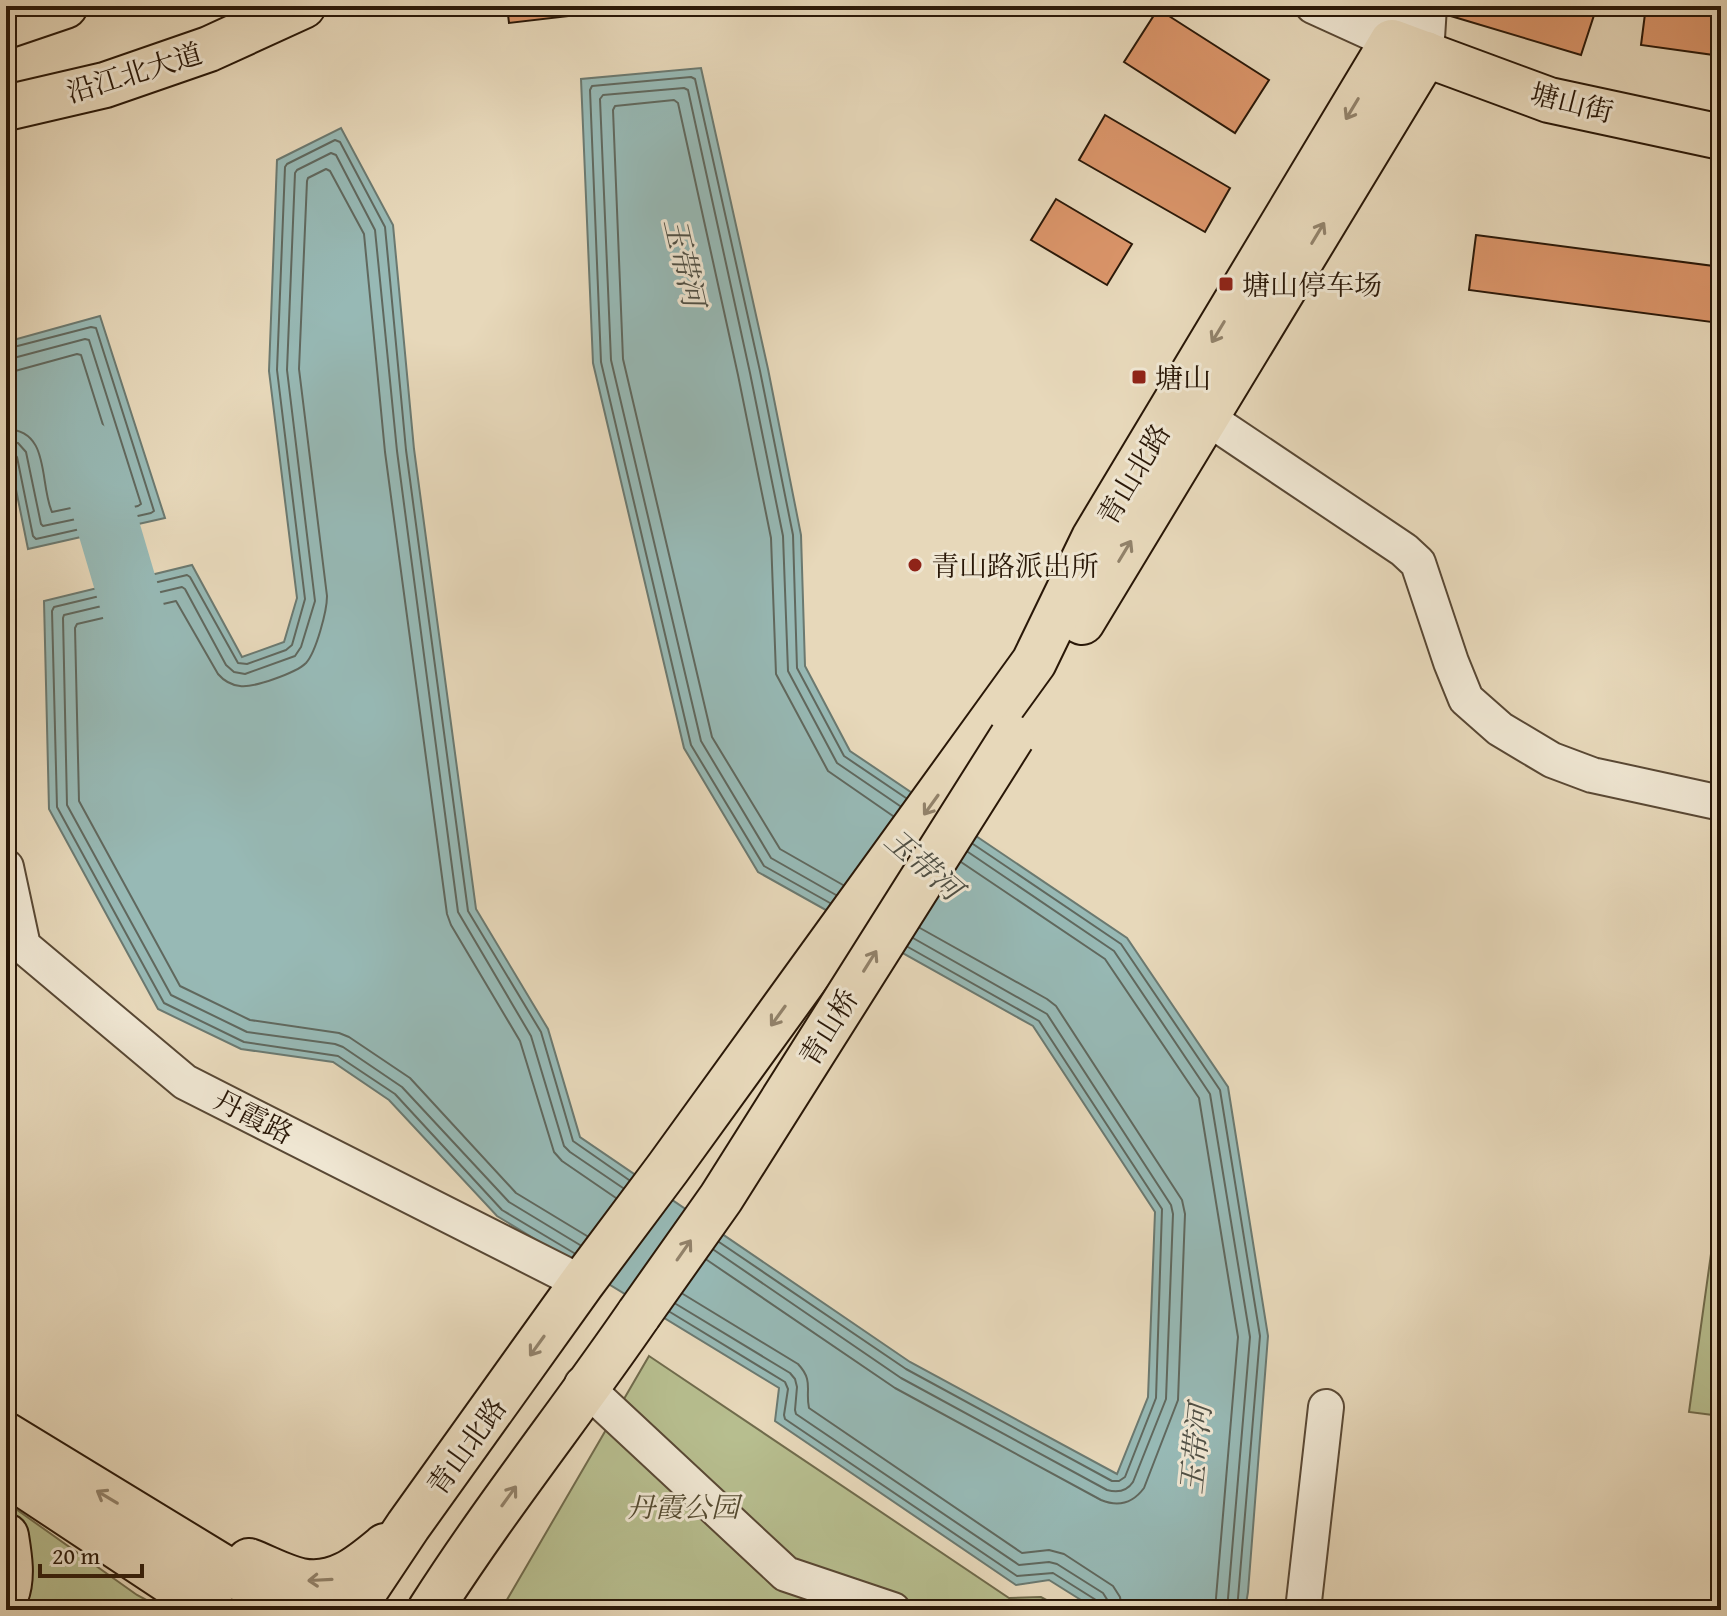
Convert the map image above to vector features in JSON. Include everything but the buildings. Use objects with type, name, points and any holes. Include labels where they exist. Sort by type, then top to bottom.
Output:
[{"type":"main road","points":[[6,26],[65,6]]},
{"type":"main road","name":"沿江北大道","points":[[6,108],[105,85],[209,49],[303,6]]},
{"type":"main road","name":"塘山街","points":[[1397,34],[1549,100],[1721,137]]},
{"type":"main road","name":"青山北路","points":[[994,740],[1206,417],[1397,34]]},
{"type":"main road","name":"青山北路","points":[[994,740],[1094,538],[1397,34]]},
{"type":"main road","points":[[6,124],[105,85]]},
{"type":"main road","name":"青山桥","points":[[582,1283],[994,740]]},
{"type":"main road","name":"青山桥","points":[[585,1386],[721,1198],[994,740]]},
{"type":"main road","name":"青山北路","points":[[352,1610],[408,1526],[582,1283]]},
{"type":"main road","points":[[430,1610],[585,1386]]},
{"type":"main road","points":[[6,1435],[293,1610]]},
{"type":"main road","points":[[6,1473],[213,1610]]},
{"type":"main road","points":[[149,1522],[302,1581],[332,1581],[356,1569],[408,1526]]},
{"type":"main road","points":[[6,1536],[9,1586],[6,1595]]},
{"type":"main road","points":[[450,1610],[463,1559]]},
{"type":"street","name":"塘山街","points":[[1313,6],[1397,34]]},
{"type":"street","points":[[1397,34],[1429,6]]},
{"type":"street","points":[[1206,417],[1404,550],[1418,563],[1466,699],[1500,729],[1552,760],[1592,775],[1721,803]]},
{"type":"street","name":"丹霞路","points":[[6,867],[23,946],[185,1082],[582,1283]]},
{"type":"street","points":[[585,1386],[786,1574],[893,1610]]},
{"type":"street","points":[[1303,1610],[1326,1407]]},
{"type":"green space","points":[[1721,1182],[1721,1416],[1689,1412]]},
{"type":"green space","name":"丹霞公园","points":[[649,1356],[1009,1598],[1041,1597],[1065,1610],[501,1610]]},
{"type":"green space","points":[[6,1502],[137,1595],[165,1610],[6,1610]]},
{"type":"water","name":"玉带河","points":[[701,68],[768,369],[801,535],[805,666],[850,751],[1127,938],[1228,1087],[1268,1336],[1245,1610],[1097,1610],[1049,1580],[1016,1585],[775,1421],[779,1388],[497,1216],[389,1100],[333,1062],[241,1049],[158,1009],[49,809],[44,601],[192,565],[242,657],[284,642],[297,598],[269,371],[277,160],[341,128],[393,225],[414,449],[476,909],[548,1029],[580,1137],[910,1362],[1117,1474],[1148,1397],[1155,1212],[1033,1026],[758,872],[684,748],[593,363],[581,79]]},
{"type":"water","points":[[100,316],[165,518],[28,549],[6,440],[6,342]]},
{"type":"waterway","points":[[86,451],[149,664]]},
{"type":"place","name":"塘山停车场","points":[[1226,284]]},
{"type":"place","name":"塘山","points":[[1139,377]]},
{"type":"place","name":"青山路派出所","points":[[915,565]]}]
